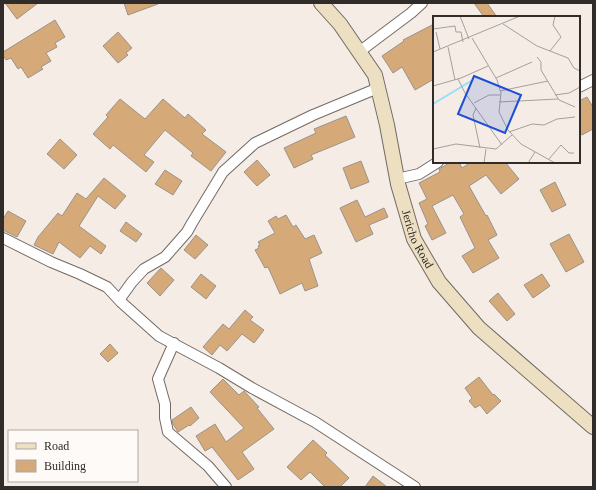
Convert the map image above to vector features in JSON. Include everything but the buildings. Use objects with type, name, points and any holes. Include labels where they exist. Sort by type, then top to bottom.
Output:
[{"type":"street","name":"Jericho Road","points":[[320,3],[340,24],[375,75],[397,179],[414,239],[439,282],[479,328],[593,427]]},
{"type":"street","points":[[359,52],[422,3]]},
{"type":"street","points":[[580,86],[593,80]]},
{"type":"street","points":[[119,300],[144,269],[165,257],[188,232],[223,172],[255,143],[313,115],[378,88]]},
{"type":"street","points":[[397,179],[418,174],[436,163]]},
{"type":"street","points":[[3,238],[51,262],[107,287],[119,300],[159,336],[315,422],[414,487]]},
{"type":"street","points":[[174,344],[158,379],[165,404],[165,418],[168,432],[208,466],[226,487]]}]
